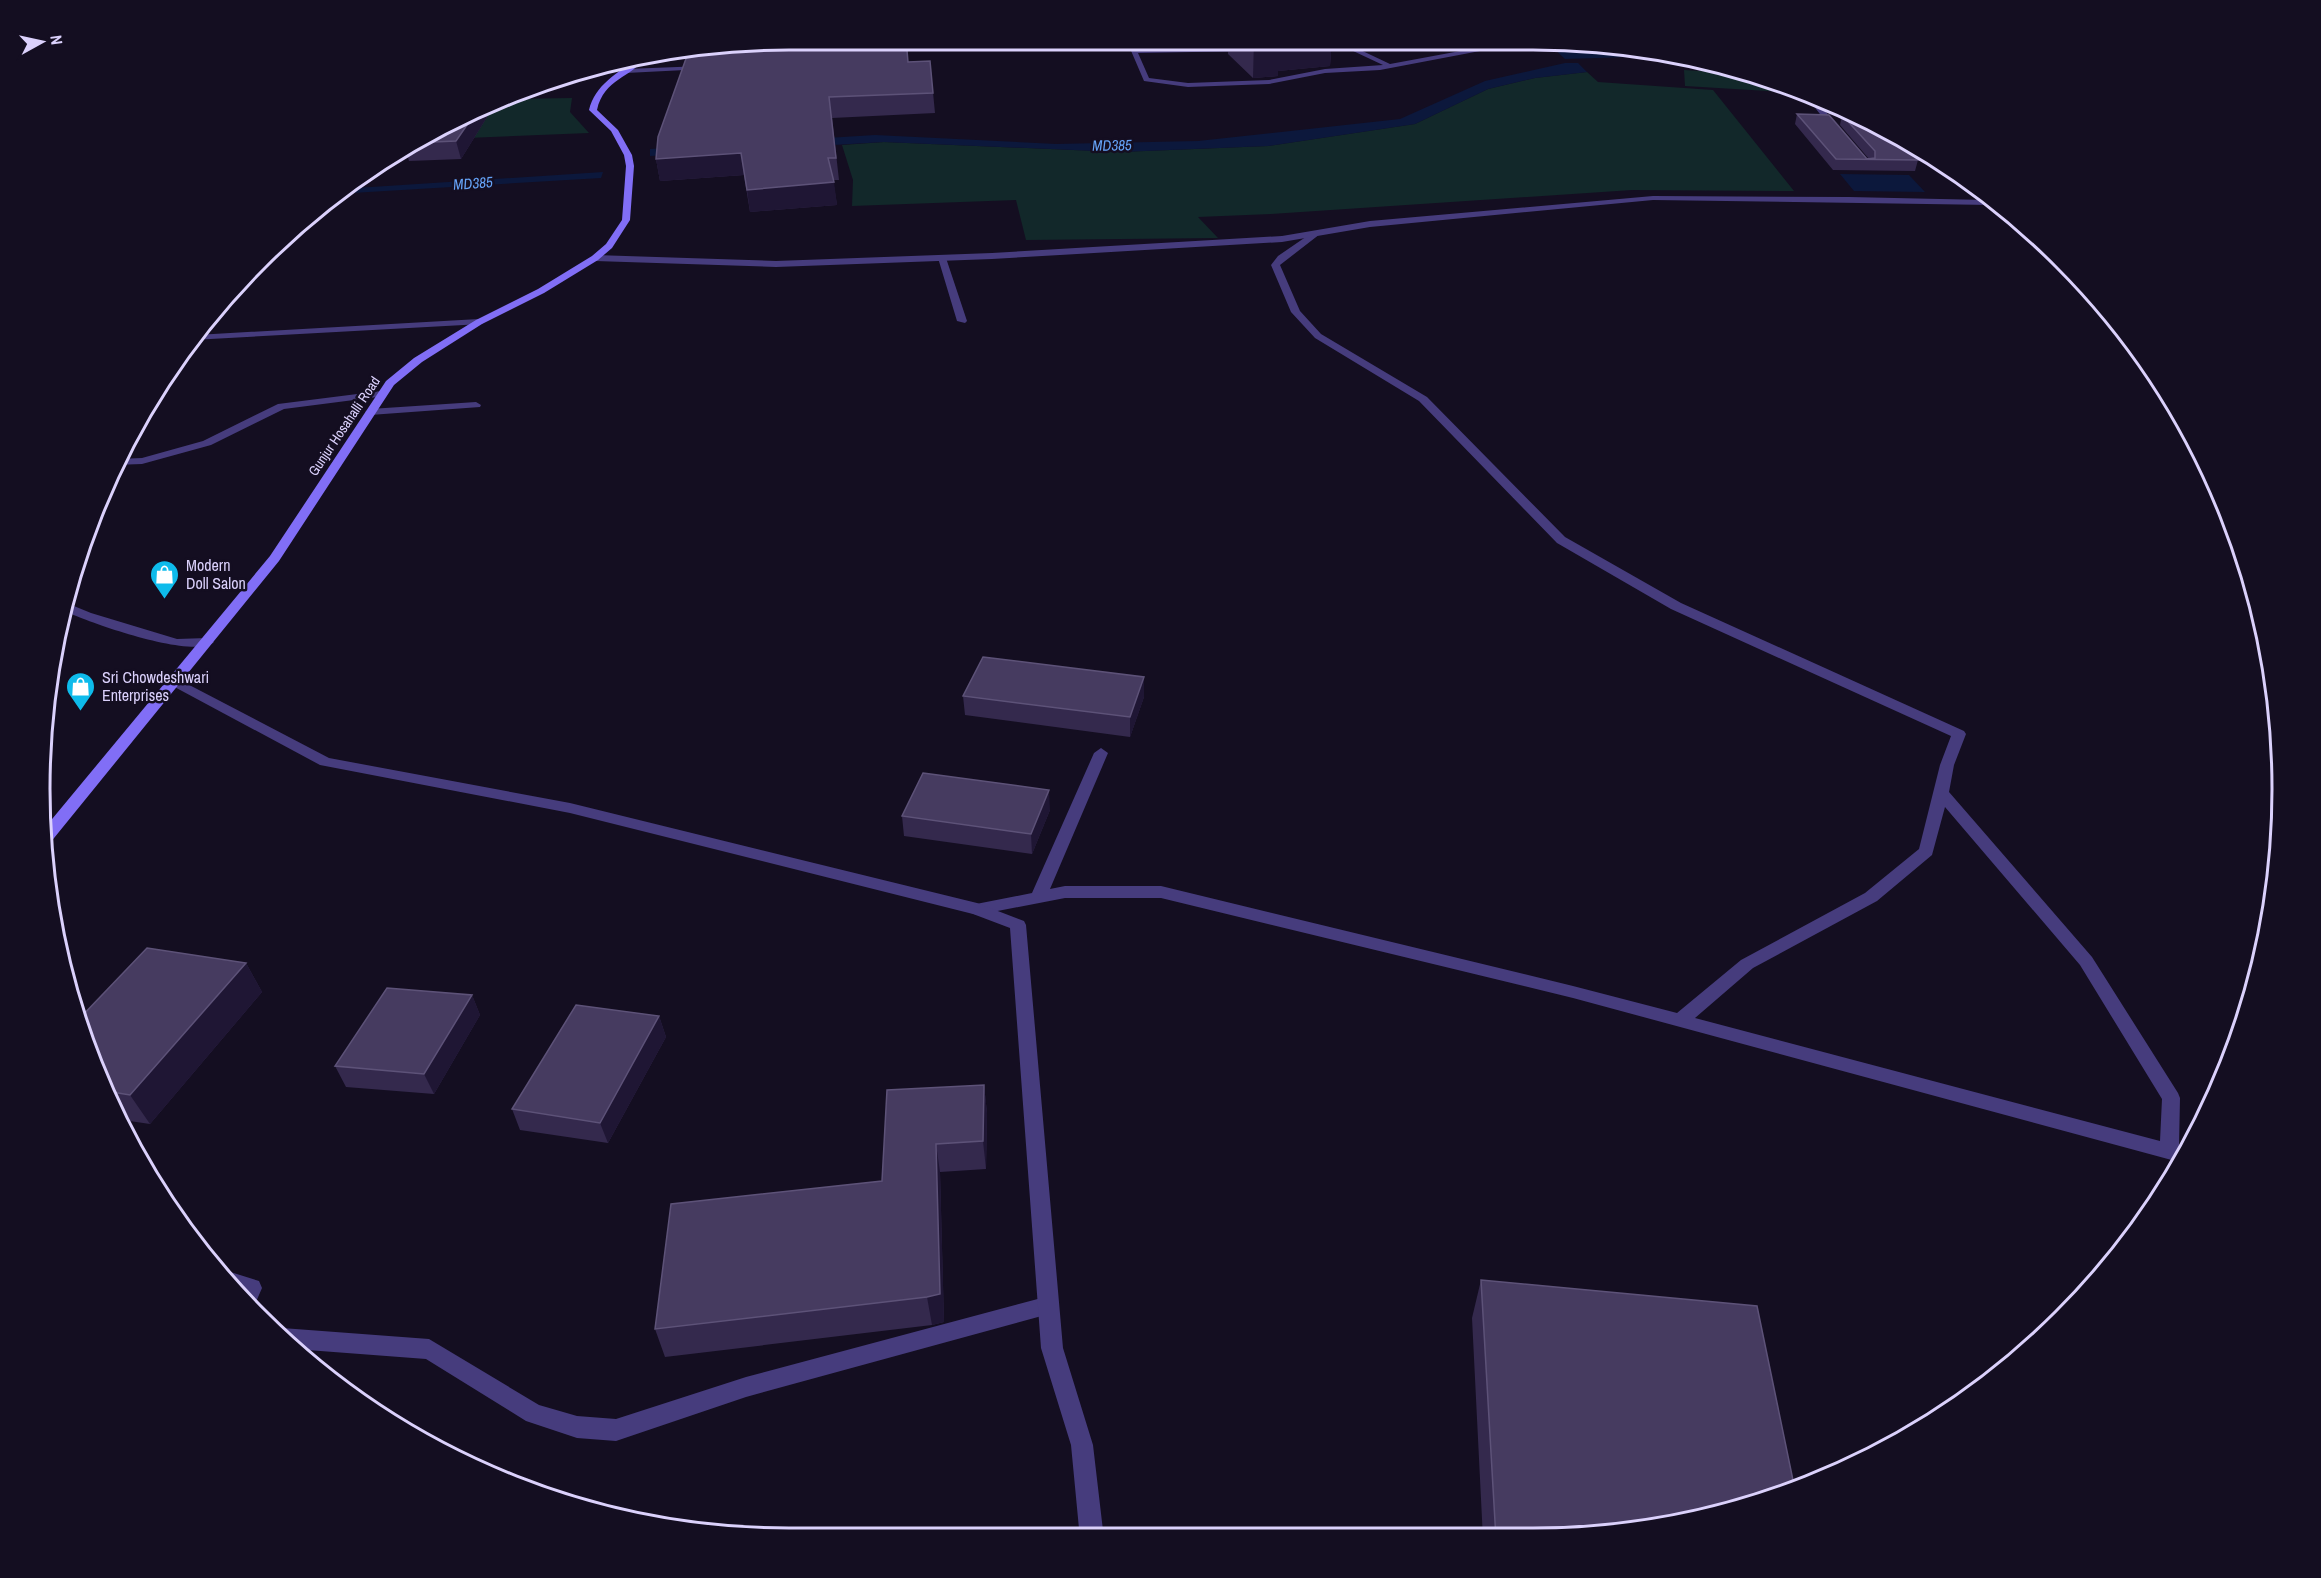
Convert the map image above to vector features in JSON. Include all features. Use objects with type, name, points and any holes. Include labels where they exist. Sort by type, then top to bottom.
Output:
[{"type":"street","points":[[1197,50],[1134,51],[1146,80],[1188,85],[1269,82],[1324,71],[1389,66],[1478,50]]},
{"type":"street","points":[[1356,50],[1389,66]]},
{"type":"street","points":[[626,70],[710,67]]},
{"type":"street","name":"Gunjur Hosahalli Road","points":[[51,831],[275,558],[381,394],[418,360],[479,322],[541,291],[595,258],[609,246],[627,220],[629,160],[614,130],[593,111],[594,103],[601,91],[629,68]]},
{"type":"street","points":[[1818,107],[1844,138]]},
{"type":"street","points":[[595,258],[786,264],[942,258],[1282,239],[1370,224],[1653,198],[1860,199],[1983,203]]},
{"type":"street","points":[[1316,234],[1281,258],[1275,265],[1296,312],[1317,336],[1423,399],[1561,540],[1676,606],[1959,734],[1947,765],[1926,851],[1871,897],[1747,964],[1679,1021]]},
{"type":"street","points":[[942,258],[962,321]]},
{"type":"street","points":[[203,337],[479,322]]},
{"type":"street","points":[[126,462],[142,461],[207,443],[282,406],[381,394]]},
{"type":"street","points":[[370,412],[476,405]]},
{"type":"street","points":[[72,610],[176,644],[207,642]]},
{"type":"street","points":[[174,681],[325,762],[570,808],[977,909],[1018,925],[1052,1348],[1082,1445],[1091,1528]]},
{"type":"street","points":[[1039,896],[1101,753]]},
{"type":"street","points":[[1941,793],[2086,961],[2171,1098],[2176,1152]]},
{"type":"street","points":[[977,909],[1065,892],[1161,892],[1562,989],[2175,1153]]},
{"type":"street","points":[[240,1285],[252,1288],[249,1294]]},
{"type":"street","points":[[295,1339],[429,1349],[534,1414],[577,1427],[616,1430],[746,1387],[1049,1305]]},
{"type":"green space","points":[[1684,70],[1709,72],[1777,92],[1685,86]]},
{"type":"green space","points":[[1587,72],[1598,82],[1713,90],[1794,191],[1632,190],[1198,217],[1218,238],[1026,240],[1016,200],[852,206],[853,180],[842,145],[884,142],[1120,152],[1268,146],[1415,124],[1488,89],[1535,78]]},
{"type":"green space","points":[[572,98],[570,112],[589,133],[437,139],[462,126],[525,99]]},
{"type":"water","points":[[1556,50],[1634,57],[1565,59]]},
{"type":"water","points":[[1565,63],[1578,63],[1587,72],[1535,78],[1488,89],[1415,124],[1268,146],[1120,152],[884,142],[650,156],[650,149],[875,135],[1056,144],[1198,141],[1400,119],[1485,81]]},
{"type":"water","points":[[603,172],[601,178],[352,193],[359,188]]},
{"type":"water","points":[[1840,174],[1909,175],[1925,192],[1854,191]]},
{"type":"building","points":[[907,50],[908,62],[930,61],[933,93],[829,97],[836,158],[828,158],[834,182],[747,190],[741,153],[656,159],[658,137],[687,57],[741,51]]},
{"type":"building","points":[[1797,114],[1829,115],[1867,159],[1875,158],[1875,151],[1847,121],[1902,149],[1918,160],[1836,159]]},
{"type":"building","points":[[468,123],[456,141],[432,142]]},
{"type":"building","points":[[983,657],[1144,677],[1130,717],[963,696]]},
{"type":"building","points":[[923,773],[1049,790],[1031,834],[902,816]]},
{"type":"building","points":[[147,948],[246,963],[130,1095],[115,1093],[85,1013]]},
{"type":"building","points":[[387,988],[472,995],[424,1074],[335,1066]]},
{"type":"building","points":[[576,1005],[659,1016],[600,1123],[512,1109]]},
{"type":"building","points":[[984,1085],[983,1141],[936,1144],[940,1294],[655,1329],[671,1204],[882,1181],[887,1090]]},
{"type":"building","points":[[1481,1280],[1757,1306],[1793,1480],[1723,1503],[1629,1522],[1580,1527],[1495,1528]]},
{"type":"waterway","name":"MD385","points":[[355,191],[369,190]]},
{"type":"place","name":"Modern Doll Salon","points":[[165,600]]},
{"type":"place","name":"Sri Chowdeshwari Enterprises","points":[[81,712]]}]
